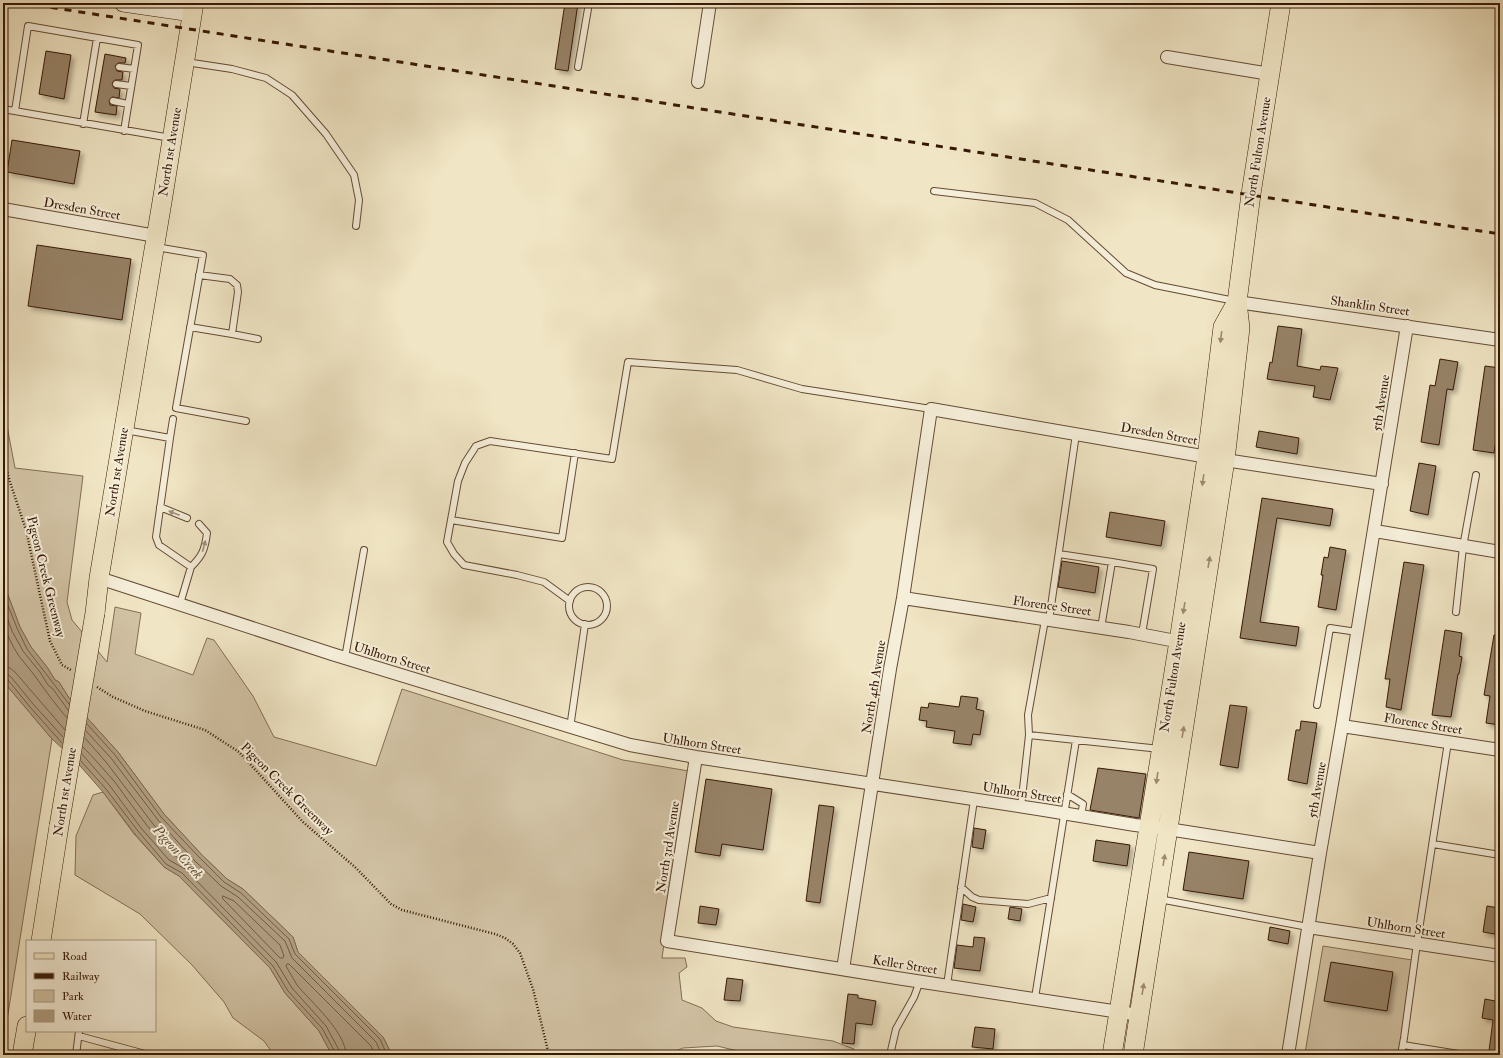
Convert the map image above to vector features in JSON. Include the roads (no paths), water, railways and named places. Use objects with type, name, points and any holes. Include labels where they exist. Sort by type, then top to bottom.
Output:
[{"type":"main road","name":"North Fulton Avenue","points":[[1112,1055],[1119,1012],[1159,828],[1216,458],[1240,328],[1237,302],[1251,194],[1281,3]]},
{"type":"main road","name":"North 1st Avenue","points":[[41,940],[193,8]]},
{"type":"main road","name":"North Fulton Avenue","points":[[1133,1055],[1158,899],[1161,750],[1188,643]]},
{"type":"main road","points":[[22,1055],[26,1032]]},
{"type":"street","points":[[123,3],[193,8]]},
{"type":"street","points":[[698,82],[710,3]]},
{"type":"street","points":[[1167,57],[1270,74]]},
{"type":"street","name":"Dresden Street","points":[[3,209],[155,241]]},
{"type":"street","name":"Shanklin Street","points":[[1237,302],[1500,340]]},
{"type":"street","name":"5th Avenue","points":[[1288,1055],[1320,853],[1375,531],[1407,326]]},
{"type":"street","name":"Dresden Street","points":[[931,409],[1216,458],[1382,484]]},
{"type":"street","name":"North 4th Avenue","points":[[843,969],[903,598],[931,409]]},
{"type":"street","points":[[1375,531],[1500,552]]},
{"type":"street","name":"Uhlhorn Street","points":[[99,578],[344,658],[630,745],[872,785],[1021,806],[1320,853]]},
{"type":"street","name":"Florence Street","points":[[903,598],[1142,634],[1188,643]]},
{"type":"street","name":"Florence Street","points":[[1342,726],[1500,750]]},
{"type":"street","name":"North 3rd Avenue","points":[[667,941],[696,757]]},
{"type":"street","name":"Uhlhorn Street","points":[[1308,927],[1500,956]]},
{"type":"street","name":"Keller Street","points":[[667,941],[920,982],[1035,998],[1139,1015]]},
{"type":"lane","points":[[578,67],[589,3]]},
{"type":"lane","points":[[15,112],[28,26],[138,45],[124,130]]},
{"type":"lane","points":[[83,124],[95,63],[97,38]]},
{"type":"lane","points":[[184,61],[232,69],[266,78],[292,95],[326,134],[354,175],[359,200],[356,226]]},
{"type":"lane","points":[[119,67],[134,69]]},
{"type":"lane","points":[[116,84],[131,86]]},
{"type":"lane","points":[[113,101],[128,104]]},
{"type":"lane","points":[[3,109],[83,124],[172,138]]},
{"type":"lane","points":[[934,191],[1035,203],[1068,220],[1126,273],[1155,285],[1237,302]]},
{"type":"lane","points":[[155,241],[203,255],[176,408],[246,421]]},
{"type":"lane","points":[[199,275],[230,279],[237,285],[238,292],[232,334]]},
{"type":"lane","points":[[190,327],[258,339]]},
{"type":"lane","points":[[570,601],[544,582],[517,575],[464,565],[454,554],[447,542],[458,481],[465,463],[476,446],[490,441],[612,459],[628,362],[737,370],[802,389],[931,409]]},
{"type":"lane","points":[[173,420],[156,537],[159,545],[191,567]]},
{"type":"lane","points":[[124,430],[170,438]]},
{"type":"lane","points":[[1021,806],[1029,735],[1028,715],[1059,554],[1076,434]]},
{"type":"lane","points":[[451,520],[562,538],[576,453]]},
{"type":"lane","points":[[1456,612],[1463,547],[1476,475]]},
{"type":"lane","points":[[160,507],[187,518]]},
{"type":"lane","points":[[180,604],[191,567],[201,557],[206,545],[207,533],[199,524]]},
{"type":"lane","points":[[344,658],[364,550]]},
{"type":"lane","points":[[1059,554],[1153,569],[1142,634]]},
{"type":"lane","points":[[1101,628],[1112,562]]},
{"type":"lane","points":[[585,587],[596,589],[605,598],[606,609],[604,615],[596,623],[585,624],[577,621],[572,616],[569,610],[570,601],[574,592],[585,587]]},
{"type":"lane","points":[[570,728],[585,624]]},
{"type":"lane","points":[[1317,705],[1330,628],[1357,632]]},
{"type":"lane","points":[[1029,735],[1161,750]]},
{"type":"lane","points":[[1035,998],[1076,740]]},
{"type":"lane","points":[[1401,1055],[1448,742]]},
{"type":"lane","points":[[1067,794],[1083,804],[1081,816]]},
{"type":"lane","points":[[947,985],[974,800]]},
{"type":"lane","points":[[1432,844],[1500,855]]},
{"type":"lane","points":[[961,887],[972,897],[979,900],[1028,904],[1051,898]]},
{"type":"lane","points":[[1158,899],[1308,927]]},
{"type":"lane","points":[[890,1055],[896,1029],[914,997],[920,982]]},
{"type":"lane","points":[[76,1055],[79,1033],[122,1048],[149,1055]]},
{"type":"lane","points":[[1403,1045],[1465,1055]]},
{"type":"lane","points":[[120,1055],[122,1048]]},
{"type":"water","name":"Pigeon Creek","points":[[3,582],[20,627],[31,647],[55,680],[59,682],[69,698],[118,752],[164,814],[202,855],[227,879],[243,889],[293,937],[298,952],[383,1037],[392,1055],[332,1055],[319,1031],[285,993],[270,968],[179,876],[164,867],[135,834],[103,792],[74,759],[52,739],[3,681]]},
{"type":"railway","points":[[23,3],[1500,234]]}]
